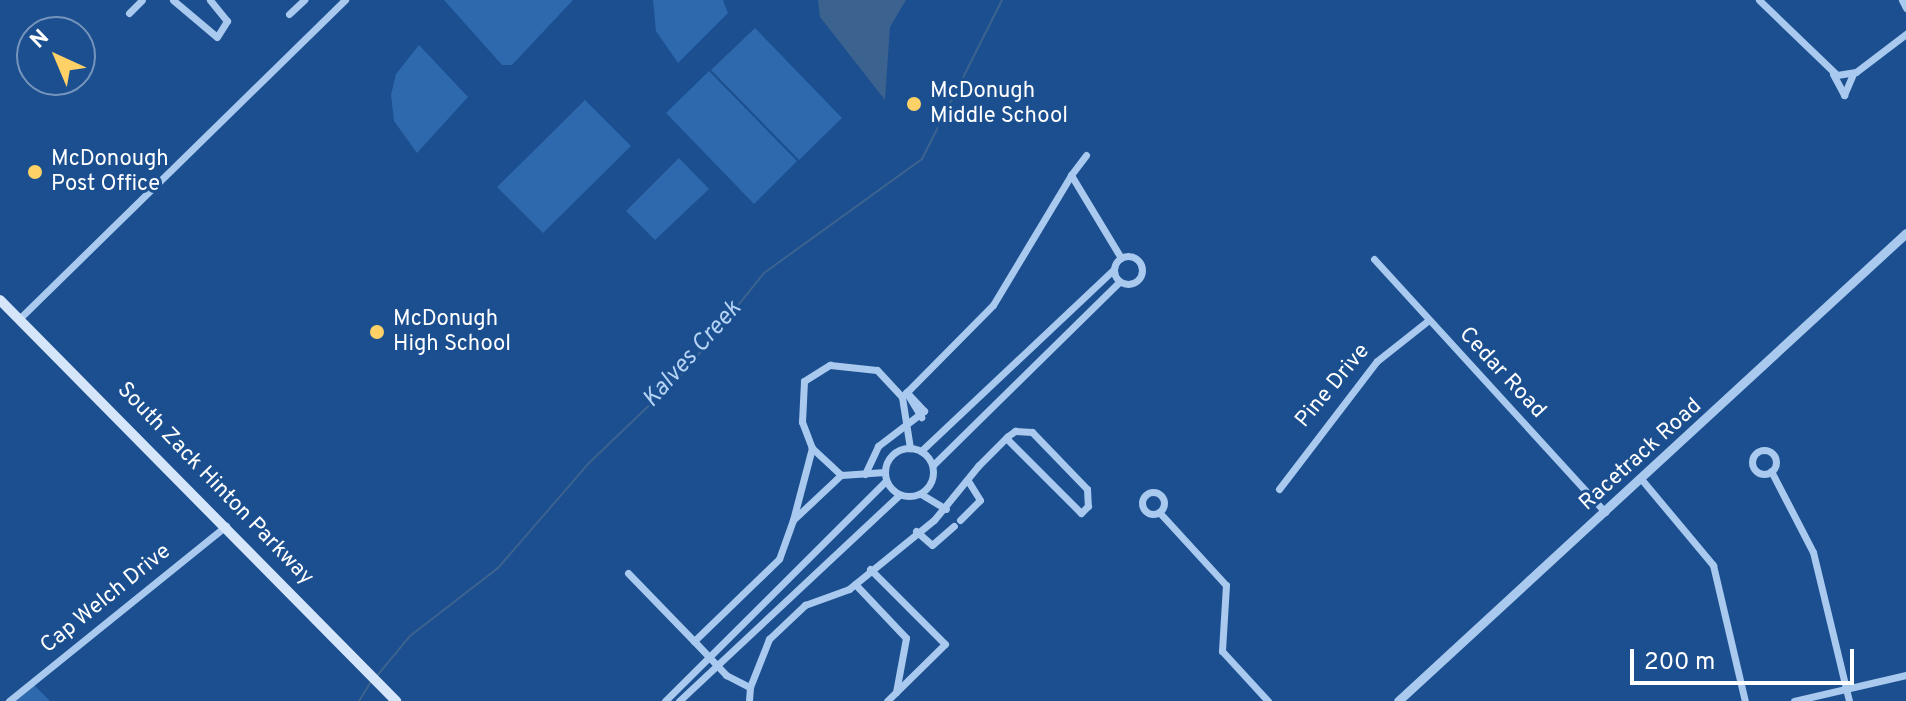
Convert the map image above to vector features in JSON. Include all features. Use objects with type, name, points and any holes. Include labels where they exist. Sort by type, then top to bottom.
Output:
[{"type":"main road","name":"South Zack Hinton Parkway","points":[[0,300],[396,701]]},
{"type":"street","points":[[129,13],[142,0]]},
{"type":"street","points":[[173,0],[217,37],[228,22],[210,0]]},
{"type":"street","points":[[289,14],[304,0]]},
{"type":"street","points":[[1759,0],[1833,74],[1844,95],[1853,74],[1906,34]]},
{"type":"street","points":[[1902,0],[1906,8]]},
{"type":"street","points":[[20,318],[339,2]]},
{"type":"street","points":[[1833,74],[1853,74]]},
{"type":"street","points":[[910,448],[901,417],[905,395],[993,305],[1086,155]]},
{"type":"street","points":[[1071,175],[1121,258]]},
{"type":"street","name":"Racetrack Road","points":[[1398,701],[1642,480],[1906,233]]},
{"type":"street","points":[[921,451],[1114,269],[1121,258]]},
{"type":"street","points":[[1119,282],[1133,284],[1142,274],[1135,258],[1121,258]]},
{"type":"street","name":"Cedar Road","points":[[1374,259],[1605,512]]},
{"type":"street","points":[[1114,269],[1119,282]]},
{"type":"street","points":[[935,498],[931,483],[933,465],[1119,282]]},
{"type":"street","name":"Pine Drive","points":[[1279,489],[1377,361],[1429,320]]},
{"type":"street","points":[[841,475],[812,448],[804,436],[801,390],[816,371],[830,365],[877,370],[916,404],[921,417],[878,446],[865,474]]},
{"type":"street","points":[[901,417],[916,404]]},
{"type":"street","points":[[749,701],[750,687],[769,639],[805,605],[855,584],[946,509],[1006,438],[1020,428],[1032,432],[1087,489],[1088,506],[1081,513],[1006,438]]},
{"type":"street","points":[[694,641],[779,559],[812,448]]},
{"type":"street","points":[[665,701],[886,476],[893,454],[910,448],[921,451],[933,465]]},
{"type":"street","points":[[1771,471],[1813,552],[1849,701]]},
{"type":"street","points":[[793,520],[841,475],[886,476]]},
{"type":"street","points":[[886,476],[899,495]]},
{"type":"street","points":[[1642,480],[1713,565],[1745,701]]},
{"type":"street","points":[[916,531],[932,545],[957,523],[980,500],[968,481]]},
{"type":"street","points":[[921,494],[931,483]]},
{"type":"street","points":[[679,701],[899,495],[921,494],[935,498],[946,509]]},
{"type":"street","points":[[1159,512],[1226,585],[1219,645],[1268,701]]},
{"type":"street","name":"Cap Welch Drive","points":[[9,701],[226,526]]},
{"type":"street","points":[[870,569],[945,644],[887,701]]},
{"type":"street","points":[[628,573],[716,665],[750,687]]},
{"type":"street","points":[[855,584],[906,638],[896,692]]},
{"type":"street","points":[[1794,701],[1906,675]]},
{"type":"shaded area","points":[[444,0],[573,0],[512,65],[502,65]]},
{"type":"shaded area","points":[[653,0],[723,0],[728,13],[678,63],[656,31]]},
{"type":"shaded area","points":[[818,0],[906,0],[890,27],[885,100],[820,17]]},
{"type":"shaded area","points":[[755,28],[842,118],[799,160],[711,70]]},
{"type":"shaded area","points":[[419,45],[468,97],[417,153],[394,121],[391,95],[396,74]]},
{"type":"shaded area","points":[[709,71],[797,161],[754,204],[666,113]]},
{"type":"shaded area","points":[[585,100],[631,146],[543,233],[497,187]]},
{"type":"shaded area","points":[[679,158],[709,189],[655,240],[626,211]]},
{"type":"shaded area","points":[[34,685],[50,701],[14,701]]},
{"type":"waterway","name":"Kalves Creek","points":[[376,677],[410,636],[498,568],[589,463],[686,370],[764,273],[922,159],[1002,0]]},
{"type":"waterway","name":"Kalves Creek","points":[[359,701],[371,682]]},
{"type":"place","name":"McDonugh Middle School","points":[[914,104]]},
{"type":"place","name":"McDonough Post Office","points":[[35,172]]},
{"type":"place","name":"McDonugh High School","points":[[377,332]]}]
